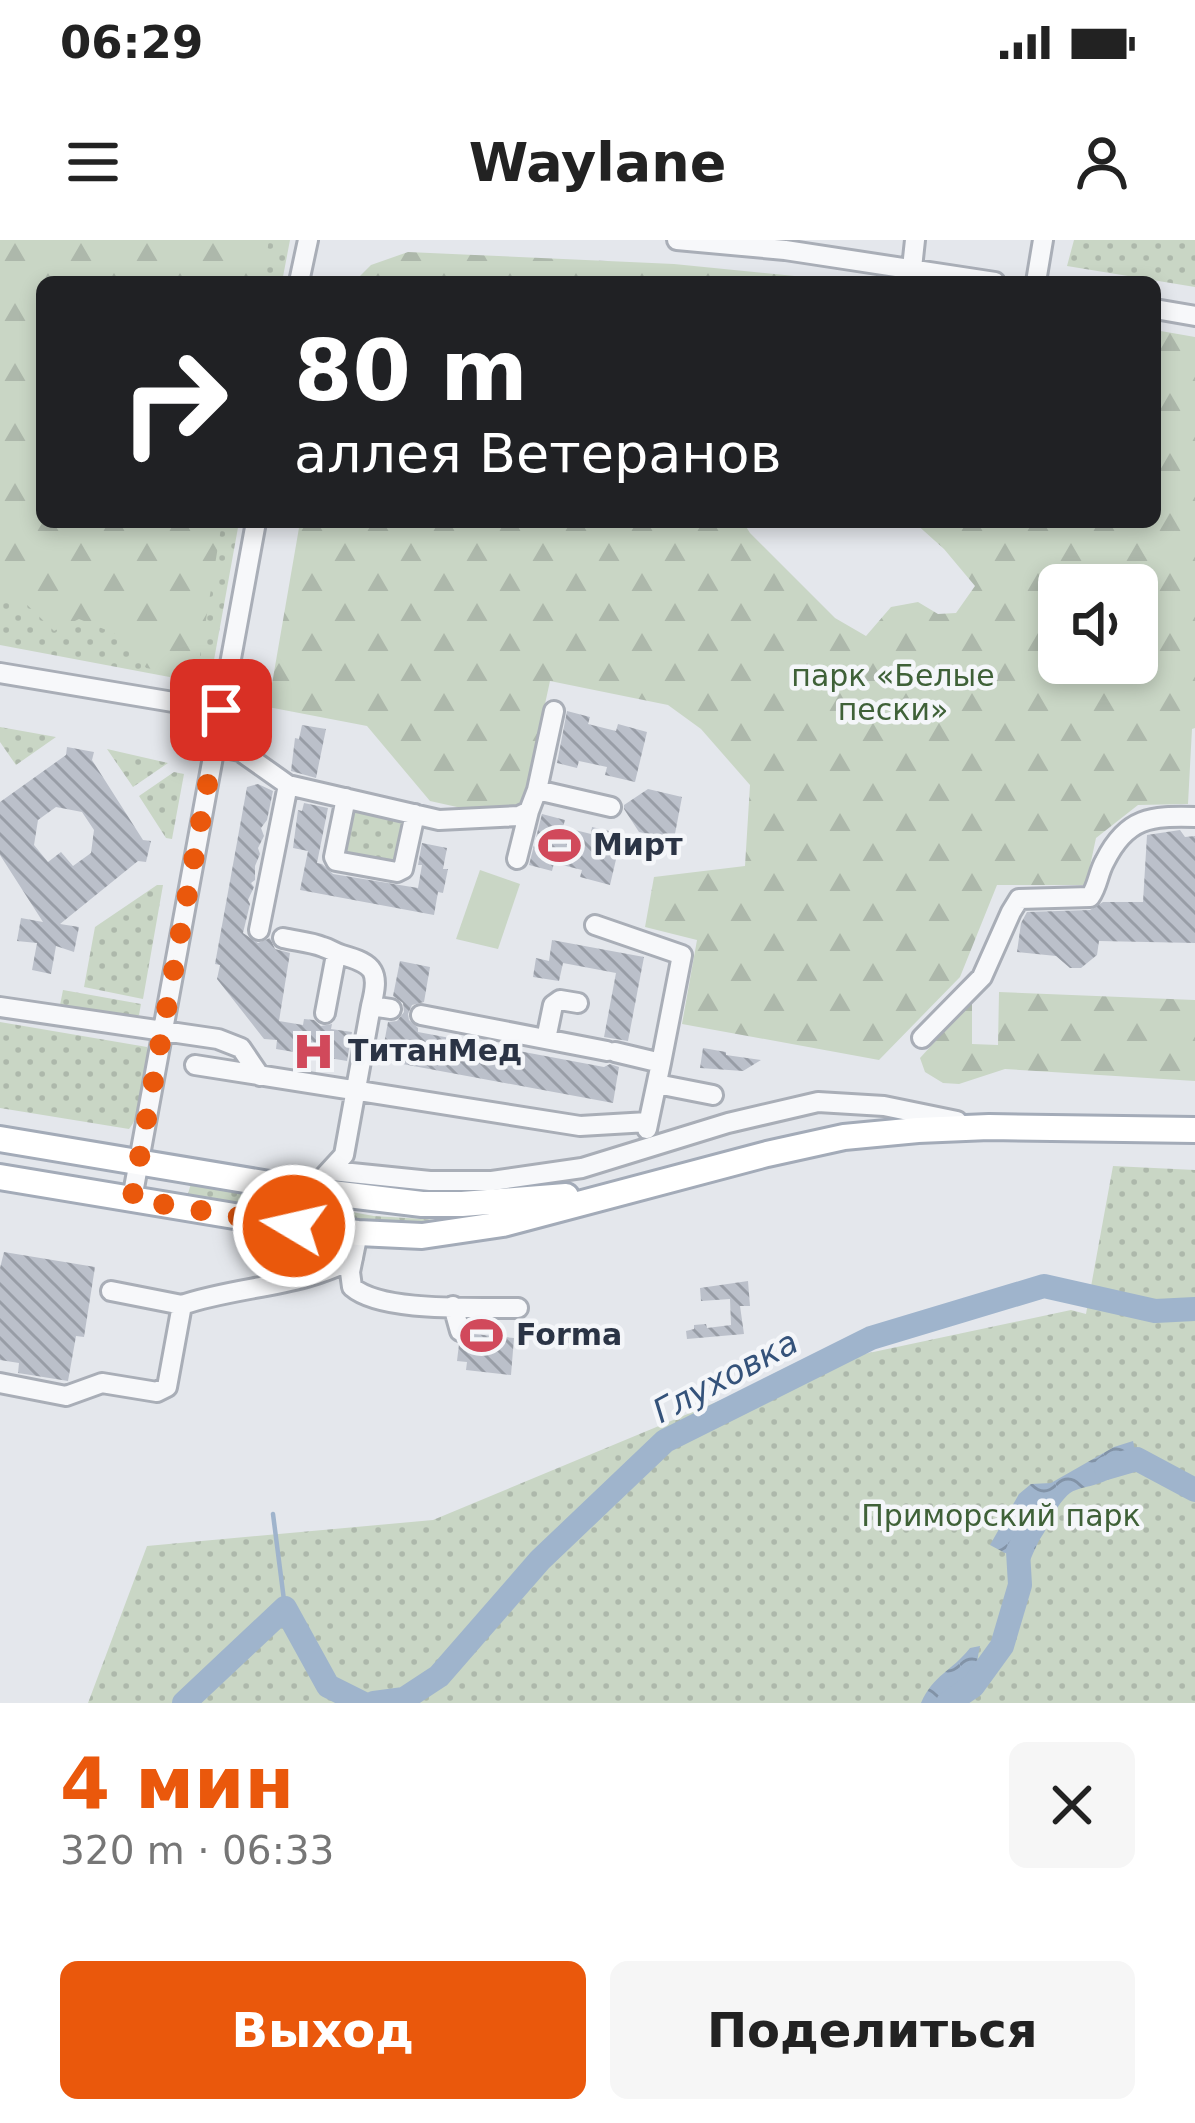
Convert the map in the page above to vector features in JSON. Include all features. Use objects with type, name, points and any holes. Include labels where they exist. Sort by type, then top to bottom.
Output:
[{"type":"main road","points":[[0,1177],[243,1219],[355,1246],[628,1191],[844,1137],[989,1127],[1195,1130]]},
{"type":"main road","points":[[0,1139],[299,1189],[501,1213]]},
{"type":"street","points":[[300,276],[308,240]]},
{"type":"street","points":[[677,240],[785,245],[959,276]]},
{"type":"street","points":[[911,268],[915,240]]},
{"type":"street","points":[[1037,276],[1042,240]]},
{"type":"street","points":[[1161,310],[1195,316]]},
{"type":"street","points":[[132,1199],[255,528]]},
{"type":"street","points":[[0,673],[221,710]]},
{"type":"street","points":[[517,859],[554,711]]},
{"type":"street","points":[[215,746],[240,751],[288,785],[439,820],[483,820],[529,811]]},
{"type":"street","points":[[259,931],[288,785]]},
{"type":"street","points":[[537,790],[611,807]]},
{"type":"street","points":[[346,798],[336,861],[397,872],[403,869],[415,814]]},
{"type":"street","points":[[922,1038],[982,977],[1019,899],[1090,897],[1109,854],[1137,824],[1148,817],[1195,817]]},
{"type":"street","points":[[596,925],[682,955],[648,1122],[648,1149]]},
{"type":"street","points":[[283,938],[369,965],[381,1008],[356,1091],[344,1155],[332,1171],[299,1189]]},
{"type":"street","points":[[326,1012],[336,955]]},
{"type":"street","points":[[546,1040],[553,1005],[560,1000],[578,1003]]},
{"type":"street","points":[[0,1007],[230,1042],[241,1048],[260,1076]]},
{"type":"street","points":[[421,1015],[662,1064]]},
{"type":"street","points":[[195,1065],[580,1126],[648,1122]]},
{"type":"street","points":[[657,1084],[712,1095]]},
{"type":"street","points":[[332,1171],[430,1181],[493,1180],[581,1168],[728,1123],[818,1102],[884,1106],[989,1127]]},
{"type":"street","points":[[111,1291],[182,1305],[326,1272],[355,1246]]},
{"type":"street","points":[[355,1246],[352,1287],[358,1293],[382,1302],[518,1308]]},
{"type":"street","points":[[0,1384],[66,1396],[102,1383],[157,1392],[166,1387],[182,1305]]},
{"type":"street","points":[[453,1306],[460,1331]]},
{"type":"green space","points":[[0,240],[290,240],[283,276],[36,276],[36,528],[238,528],[212,671],[196,682],[0,645]]},
{"type":"green space","points":[[0,240],[269,240],[263,276],[36,276],[36,528],[221,528],[199,662],[185,674],[146,668],[131,640],[79,619],[54,631],[21,599],[0,595]]},
{"type":"green space","points":[[1074,240],[1195,240],[1195,287],[1161,281],[1161,276],[1067,266]]},
{"type":"green space","points":[[408,252],[674,264],[795,276],[360,276],[371,265]]},
{"type":"green space","name":"парк «Белые пески»","points":[[1161,331],[1195,337],[1195,728],[1188,804],[1138,805],[1096,838],[1086,885],[997,885],[960,977],[879,1060],[682,1024],[697,940],[645,927],[654,877],[745,866],[750,785],[701,729],[668,705],[550,681],[523,805],[484,813],[430,801],[367,726],[268,707],[299,528],[747,528],[835,618],[866,636],[891,607],[918,602],[938,614],[956,613],[975,586],[921,528],[1161,528]]},
{"type":"green space","points":[[0,727],[56,737],[16,765],[0,742]]},
{"type":"green space","points":[[107,749],[168,763],[133,787]]},
{"type":"green space","points":[[174,772],[184,774],[172,839],[166,838],[139,796]]},
{"type":"green space","points":[[348,803],[411,817],[399,868],[338,857]]},
{"type":"green space","points":[[480,870],[520,884],[498,949],[456,939]]},
{"type":"green space","points":[[163,885],[143,999],[84,987],[95,927]]},
{"type":"green space","points":[[63,990],[141,1004],[139,1015],[60,1005]]},
{"type":"green space","points":[[999,992],[1195,1000],[1195,1081],[1005,1069],[959,1084],[943,1083],[925,1072],[920,1058],[972,1001],[972,1044],[998,1045]]},
{"type":"green space","points":[[0,1022],[147,1047],[145,1090],[129,1129],[0,1108]]},
{"type":"green space","name":"Приморский парк","points":[[1113,1166],[1195,1170],[1195,1703],[88,1703],[147,1546],[433,1520],[798,1368],[1071,1310],[1086,1314]]},
{"type":"green space","points":[[191,1183],[374,1216],[455,1221],[455,1226],[330,1222],[188,1194]]},
{"type":"water","points":[[1133,1441],[1137,1459],[1128,1467],[1108,1480],[1073,1491],[1055,1510],[1020,1585],[1017,1552],[1005,1553],[990,1545],[1019,1494],[1031,1484],[1051,1483]]},
{"type":"water","points":[[980,1646],[969,1703],[921,1703],[937,1679],[970,1648]]},
{"type":"building","points":[[567,711],[590,717],[588,724],[616,731],[618,724],[647,732],[635,782],[605,775],[607,767],[579,761],[577,768],[557,763]]},
{"type":"building","points":[[302,725],[326,729],[316,778],[291,771],[295,738],[299,739]]},
{"type":"building","points":[[67,747],[94,752],[92,760],[143,840],[151,841],[146,862],[138,861],[60,924],[79,927],[74,952],[56,946],[51,974],[32,970],[37,943],[17,941],[21,918],[43,922],[0,855],[0,802],[66,755]],"holes":[[[56,807],[82,812],[94,830],[91,853],[73,866],[61,852],[48,862],[34,845],[38,820]]]},
{"type":"building","points":[[258,784],[273,791],[261,828],[264,836],[243,933],[258,943],[270,938],[275,949],[290,953],[279,1021],[303,1025],[304,1019],[314,1020],[321,1026],[332,1024],[331,1029],[352,1032],[347,1061],[276,1049],[277,1040],[264,1039],[217,979],[220,965],[215,964],[247,787]]},
{"type":"building","points":[[648,789],[682,797],[674,839],[639,832],[624,809]]},
{"type":"building","points":[[304,803],[328,808],[317,863],[333,874],[418,888],[422,843],[447,848],[443,869],[448,869],[434,915],[300,890],[308,851],[293,848],[298,810],[302,811]]},
{"type":"building","points":[[542,814],[565,820],[563,827],[591,834],[592,827],[622,834],[610,885],[580,877],[582,870],[554,863],[552,871],[529,865]]},
{"type":"building","points":[[1180,830],[1185,837],[1195,836],[1195,943],[1099,941],[1097,955],[1081,968],[1070,968],[1056,956],[1017,952],[1027,912],[1143,902],[1147,835]]},
{"type":"building","points":[[552,940],[644,957],[628,1041],[604,1037],[616,973],[563,963],[559,981],[533,977],[536,958],[549,961]]},
{"type":"building","points":[[400,961],[430,967],[424,1002],[412,1005],[408,1014],[418,1032],[619,1067],[613,1103],[381,1060],[388,1022],[397,1021],[404,1012],[403,1003],[393,996]]},
{"type":"building","points":[[703,1048],[761,1060],[743,1071],[700,1068]]},
{"type":"building","points":[[4,1252],[95,1267],[84,1337],[76,1336],[68,1381],[18,1373],[19,1363],[0,1360]]},
{"type":"building","points":[[748,1281],[750,1306],[740,1306],[744,1334],[687,1339],[686,1331],[694,1325],[731,1325],[730,1299],[701,1301],[700,1288]]},
{"type":"building","points":[[566,1328],[604,1329],[604,1344],[566,1343]]},
{"type":"building","points":[[473,1334],[514,1338],[511,1375],[466,1370],[467,1362],[457,1361],[459,1344]]},
{"type":"waterway","name":"Глуховка","points":[[374,1703],[404,1699],[439,1676],[540,1560],[665,1441],[871,1338],[1044,1286],[1155,1311],[1195,1309]]},
{"type":"waterway","name":"Глуховка","points":[[1106,1468],[1137,1459],[1195,1490]]},
{"type":"waterway","points":[[273,1514],[285,1608]]},
{"type":"waterway","name":"Глуховка","points":[[948,1703],[973,1686],[1002,1646],[1020,1585],[1018,1551],[1034,1526]]},
{"type":"waterway","name":"Глуховка","points":[[184,1703],[285,1608],[328,1686],[362,1703]]},
{"type":"place","name":"Мирт","points":[[559,845]]},
{"type":"place","name":"ТитанМед","points":[[314,1051]]},
{"type":"place","name":"Forma","points":[[482,1335]]},
{"type":"route","points":[[221,710],[132,1199],[294,1226]]}]
